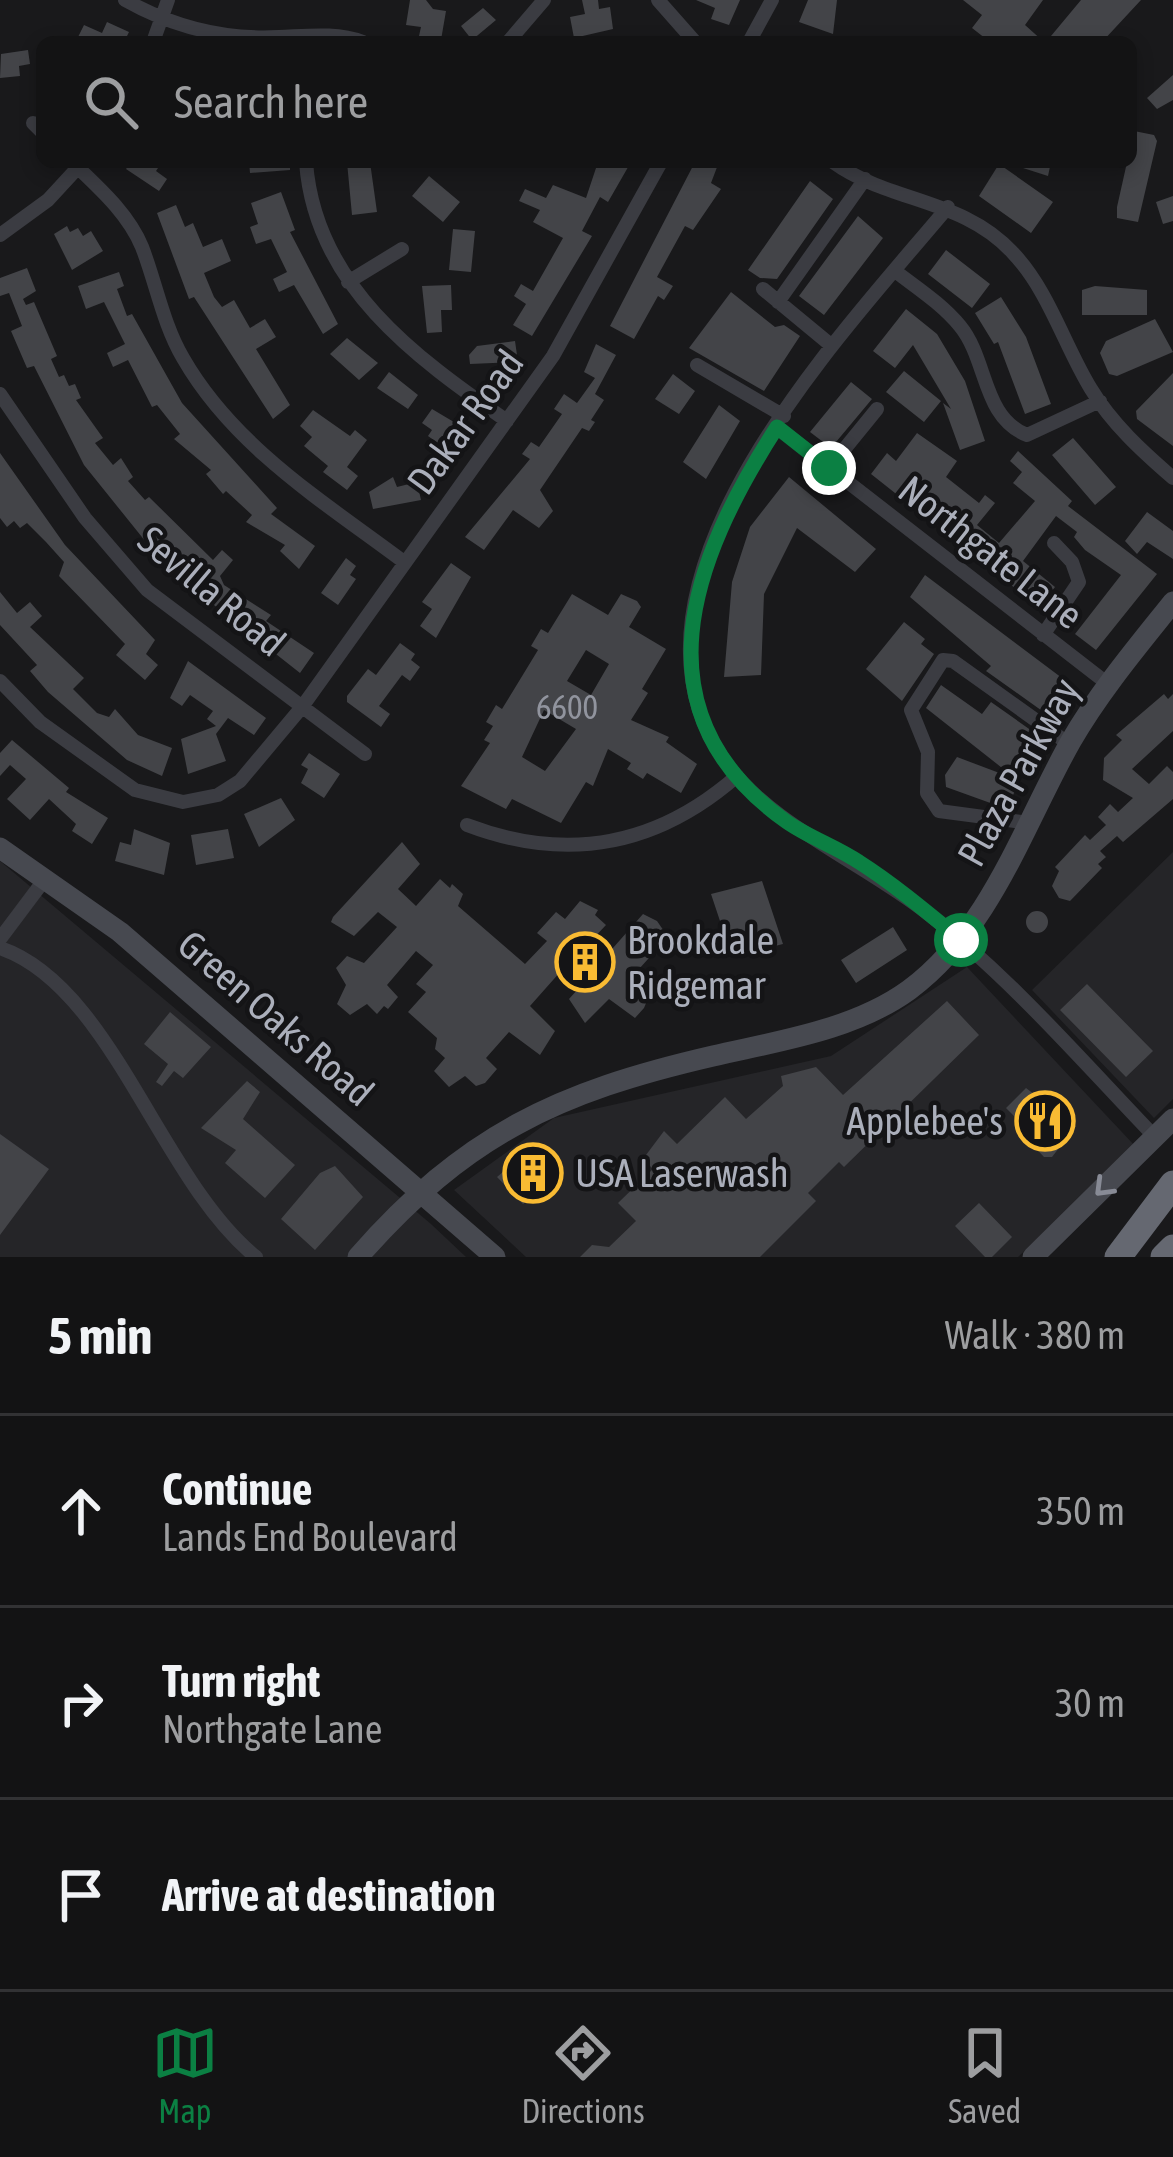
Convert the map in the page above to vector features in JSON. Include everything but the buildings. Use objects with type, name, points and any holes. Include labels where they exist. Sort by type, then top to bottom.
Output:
[{"type":"highway","points":[[1119,1257],[1173,1184]]},
{"type":"highway","points":[[1119,1257],[1173,1205]]},
{"type":"highway","points":[[1164,1257],[1173,1248]]},
{"type":"street","points":[[125,0],[161,20],[211,33],[267,36]]},
{"type":"street","points":[[155,36],[168,0]]},
{"type":"street","points":[[513,36],[544,0]]},
{"type":"street","points":[[658,0],[690,36]]},
{"type":"street","points":[[752,36],[772,0]]},
{"type":"street","points":[[0,235],[48,200],[75,168]]},
{"type":"street","points":[[82,168],[141,244],[177,347],[208,394],[250,444],[404,562]]},
{"type":"street","points":[[307,168],[319,225],[348,282],[414,352],[507,422]]},
{"type":"street","name":"Dakar Road","points":[[0,681],[98,769],[135,790],[172,801],[218,796],[240,781],[302,707],[554,356],[658,168]]},
{"type":"street","points":[[844,168],[948,207],[980,223],[1013,252],[1035,281],[1100,401],[1173,478]]},
{"type":"street","points":[[778,302],[865,179]]},
{"type":"street","points":[[948,207],[832,346],[780,421],[709,549],[691,616],[695,696],[710,734],[737,776],[789,823],[858,861],[961,940],[1155,1137]]},
{"type":"street","points":[[348,282],[402,250]]},
{"type":"street","points":[[895,271],[958,324],[998,413],[1011,429],[1027,435],[1100,401]]},
{"type":"street","points":[[763,289],[832,346]]},
{"type":"street","name":"Northgate Lane","points":[[697,365],[780,421],[829,468],[1108,684]]},
{"type":"street","name":"Sevilla Road","points":[[0,394],[85,518],[147,590],[365,754]]},
{"type":"street","points":[[829,468],[877,410]]},
{"type":"street","points":[[1043,635],[1078,582],[1072,562],[1054,543]]},
{"type":"street","name":"Plaza Parkway","points":[[358,1257],[473,1148],[543,1107],[594,1088],[866,1014],[909,990],[961,940],[1069,744],[1108,684],[1173,602]]},
{"type":"street","points":[[1029,823],[939,811],[927,794],[928,752],[911,710],[943,660],[953,661],[1069,744]]},
{"type":"street","points":[[467,825],[533,846],[621,842],[679,820],[737,776]]},
{"type":"street","name":"Green Oaks Road","points":[[0,848],[120,932],[495,1257]]},
{"type":"street","points":[[0,939],[45,879]]},
{"type":"street","points":[[0,948],[53,984],[87,1018],[188,1184],[212,1217],[256,1257]]},
{"type":"street","points":[[1033,1257],[1173,1119]]},
{"type":"shaded area","points":[[1173,852],[1173,1099],[1154,1118],[1032,990]]},
{"type":"shaded area","points":[[0,861],[431,1224],[466,1257],[0,1257]]},
{"type":"shaded area","points":[[967,967],[1135,1146],[1018,1257],[526,1257],[454,1190],[554,1118],[831,1056]]},
{"type":"place","name":"Brookdale Ridgemar","points":[[585,962]]},
{"type":"place","name":"Applebee's","points":[[1045,1121]]},
{"type":"place","name":"USA Laserwash","points":[[533,1173]]},
{"type":"route","points":[[829,468],[777,427],[751,466],[709,549],[694,596],[691,671],[695,696],[724,760],[766,804],[789,823],[858,861],[961,940]]}]
